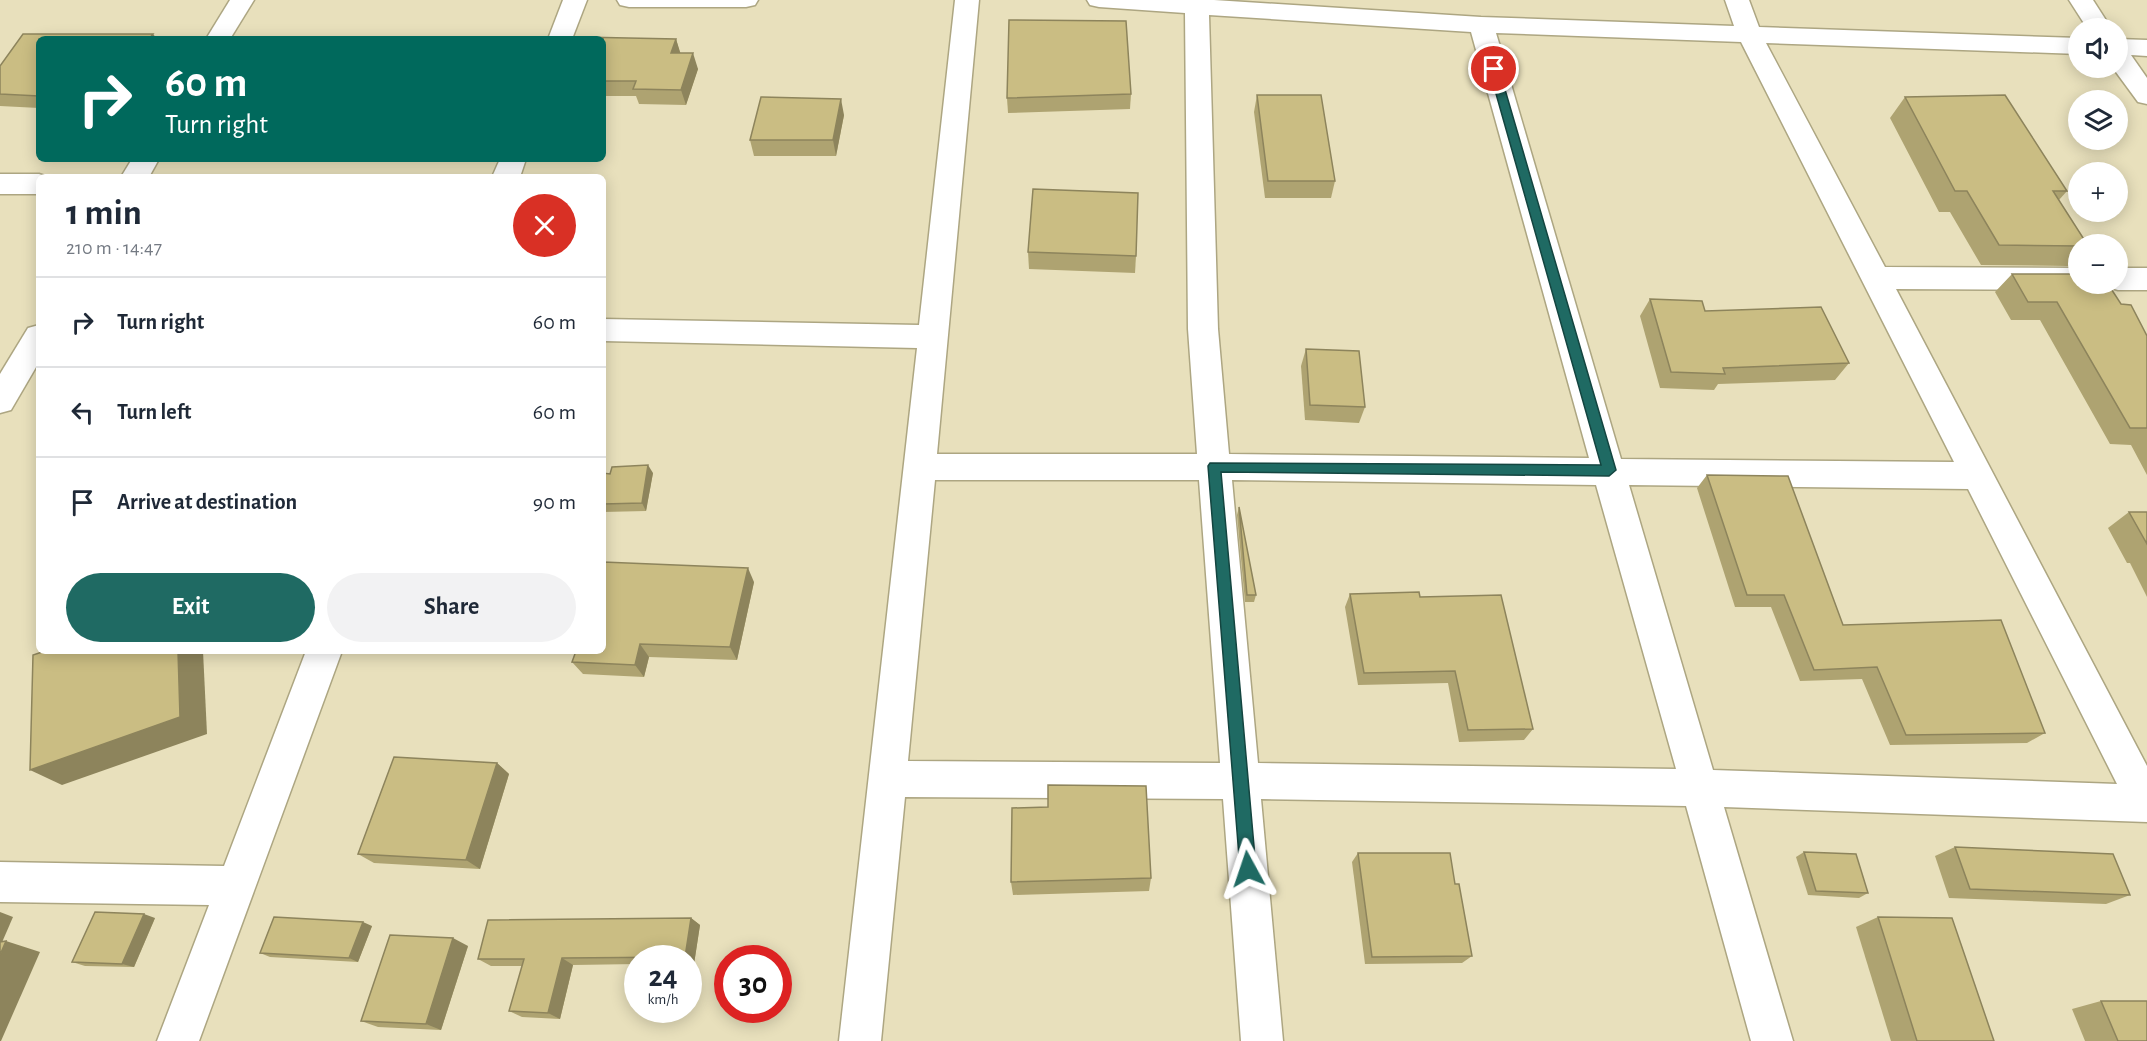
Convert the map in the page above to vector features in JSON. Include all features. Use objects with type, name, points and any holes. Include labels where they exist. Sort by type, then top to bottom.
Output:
[{"type":"street","points":[[220,36],[242,0]]},
{"type":"street","points":[[561,36],[575,0]]},
{"type":"street","points":[[629,0],[746,0]]},
{"type":"street","points":[[860,1041],[967,0]]},
{"type":"street","points":[[1099,0],[1198,3],[1481,24],[2068,46]]},
{"type":"street","points":[[888,779],[1240,781],[1700,788],[2147,803],[1750,35],[1737,0]]},
{"type":"street","points":[[2081,0],[2093,18]]},
{"type":"street","points":[[1198,3],[1203,329],[1262,1041]]},
{"type":"street","points":[[1481,24],[1772,1041]]},
{"type":"street","points":[[2128,47],[2147,48]]},
{"type":"street","points":[[2128,70],[2147,96]]},
{"type":"street","points":[[0,184],[36,184]]},
{"type":"street","points":[[1876,278],[2068,279]]},
{"type":"street","points":[[2128,279],[2147,279]]},
{"type":"street","points":[[606,330],[934,337]]},
{"type":"street","points":[[0,401],[36,341]]},
{"type":"street","points":[[920,467],[1214,466],[1978,476]]},
{"type":"street","points":[[178,1041],[323,654]]},
{"type":"street","points":[[0,882],[237,886]]},
{"type":"building","points":[[1009,20],[1126,21],[1131,94],[1007,98]]},
{"type":"building","points":[[23,34],[153,34],[151,36],[36,36],[36,96],[0,94],[0,66]]},
{"type":"building","points":[[606,38],[676,39],[671,53],[693,53],[681,90],[633,89],[636,81],[606,81]]},
{"type":"building","points":[[1257,95],[1321,95],[1335,181],[1268,181]]},
{"type":"building","points":[[2005,95],[2067,191],[2053,191],[2068,214],[2068,222],[2073,222],[2081,234],[2068,234],[2068,246],[1999,245],[1967,191],[1955,191],[1905,97]]},
{"type":"building","points":[[761,97],[841,99],[833,140],[750,140]]},
{"type":"building","points":[[1033,189],[1138,193],[1136,256],[1028,252]]},
{"type":"building","points":[[2012,274],[2068,274],[2068,294],[2114,294],[2121,304],[2131,305],[2147,336],[2147,428],[2130,428],[2057,302],[2028,302]]},
{"type":"building","points":[[1650,299],[1702,301],[1705,311],[1821,307],[1849,363],[1723,368],[1725,374],[1671,372]]},
{"type":"building","points":[[1306,349],[1359,351],[1365,407],[1310,405]]},
{"type":"building","points":[[648,465],[642,503],[606,504],[606,473],[610,474],[612,467]]},
{"type":"building","points":[[1707,475],[1788,476],[1843,625],[2001,620],[2045,733],[1906,735],[1877,667],[1814,670],[1784,595],[1747,595]]},
{"type":"building","points":[[1239,507],[1256,595],[1247,595]]},
{"type":"building","points":[[2129,512],[2147,512],[2147,544]]},
{"type":"building","points":[[606,562],[748,568],[730,647],[640,644],[635,665],[572,662],[575,654],[606,654]]},
{"type":"building","points":[[1419,592],[1420,597],[1501,595],[1533,729],[1468,730],[1455,671],[1364,673],[1350,594]]},
{"type":"building","points":[[178,654],[180,717],[30,770],[33,655]]},
{"type":"building","points":[[394,757],[497,763],[466,860],[358,854]]},
{"type":"building","points":[[1048,785],[1146,786],[1151,878],[1011,882],[1012,808],[1048,807]]},
{"type":"building","points":[[1955,847],[2113,854],[2130,895],[1970,889]]},
{"type":"building","points":[[1804,852],[1856,854],[1868,893],[1816,891]]},
{"type":"building","points":[[1358,853],[1450,853],[1455,884],[1459,884],[1472,956],[1372,957]]},
{"type":"building","points":[[95,912],[144,914],[122,964],[72,962]]},
{"type":"building","points":[[274,917],[363,922],[349,958],[260,953]]},
{"type":"building","points":[[1878,917],[1952,918],[1994,1041],[1917,1041]]},
{"type":"building","points":[[691,918],[687,945],[624,945],[624,957],[562,958],[548,1013],[509,1011],[524,959],[478,959],[488,920]]},
{"type":"building","points":[[390,935],[453,938],[426,1024],[361,1021]]},
{"type":"building","points":[[6,941],[0,955],[0,942]]},
{"type":"building","points":[[2101,1001],[2147,1001],[2147,1041],[2118,1041]]},
{"type":"route","points":[[1248,869],[1214,466],[1609,470],[1494,69]]}]
